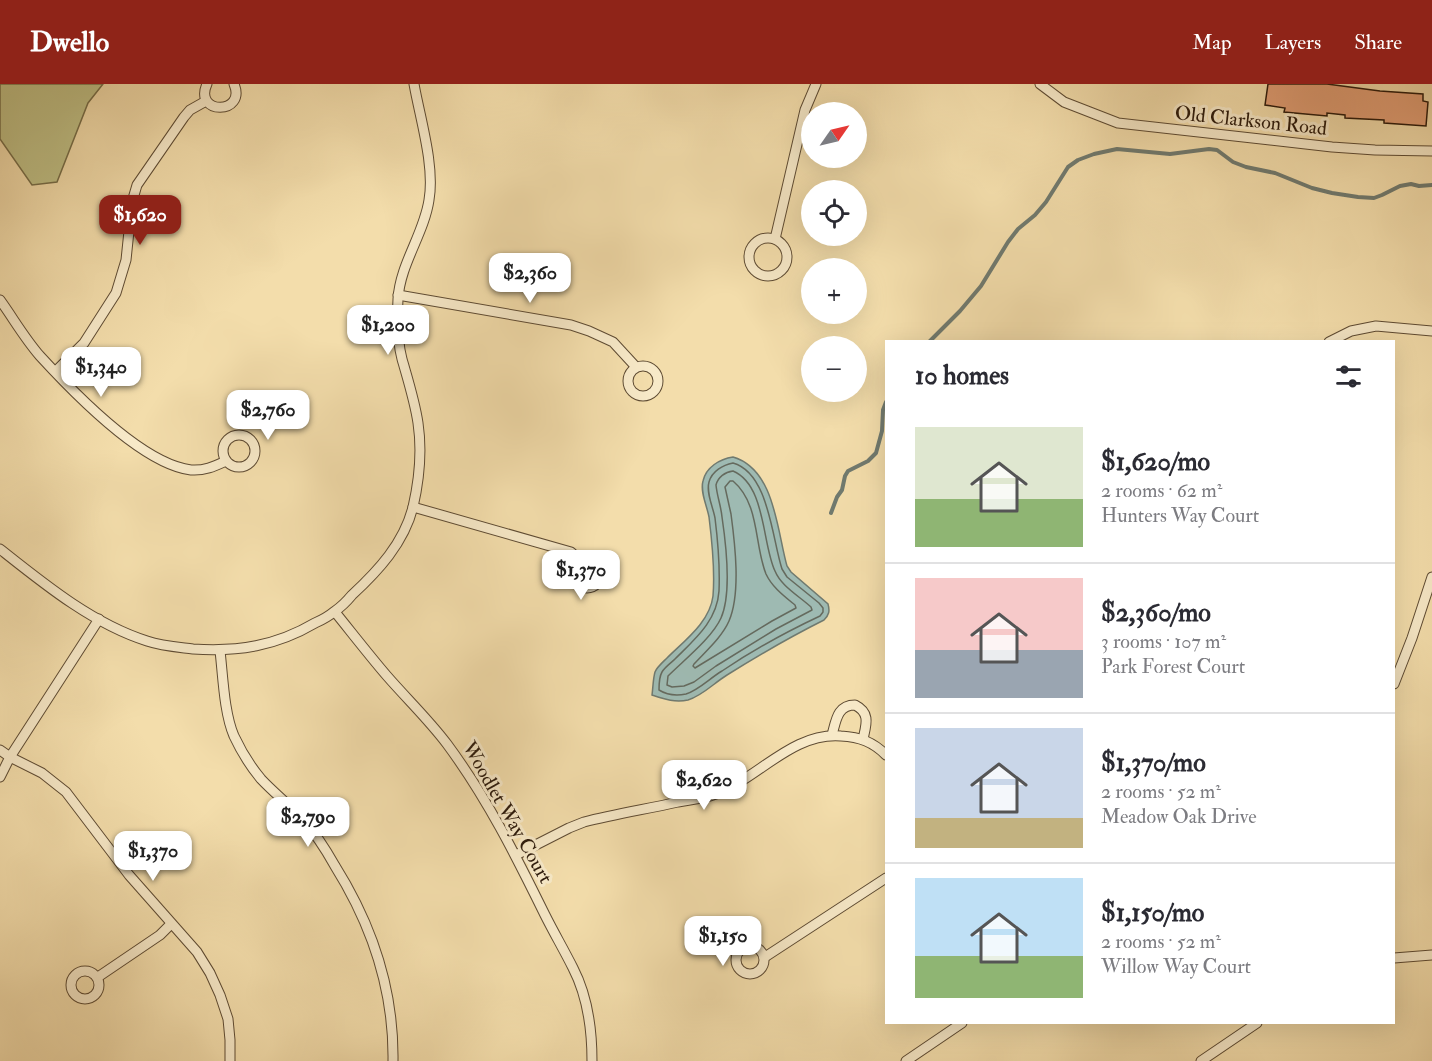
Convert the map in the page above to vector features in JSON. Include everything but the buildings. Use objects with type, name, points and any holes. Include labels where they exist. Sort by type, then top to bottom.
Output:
[{"type":"street","points":[[207,84],[204,91],[206,100],[214,107],[224,108],[229,106],[235,98],[234,84]]},
{"type":"street","points":[[0,549],[45,586],[99,619],[146,641],[220,651],[252,647],[282,639],[303,630],[334,612],[380,568],[404,531],[413,507],[418,471],[420,442],[418,422],[397,326],[398,295],[404,270],[422,228],[429,200],[429,165],[414,84]]},
{"type":"street","points":[[775,239],[805,110],[816,84]]},
{"type":"street","name":"Old Clarkson Road","points":[[1040,84],[1064,102],[1118,123],[1332,147],[1432,151]]},
{"type":"street","points":[[56,371],[84,343],[116,293],[126,260],[132,202],[137,186],[184,117],[190,110],[206,100]]},
{"type":"street","points":[[764,238],[775,239],[784,248],[787,260],[784,267],[774,275],[764,275],[752,266],[750,252],[758,241],[764,238]]},
{"type":"street","points":[[398,295],[589,330],[613,342],[636,367]]},
{"type":"street","points":[[0,300],[39,355],[75,393],[147,452],[164,462],[193,470],[207,470],[226,461]]},
{"type":"street","points":[[1332,340],[1351,331],[1376,326],[1432,331]]},
{"type":"street","points":[[413,507],[571,552],[580,561]]},
{"type":"street","points":[[1395,681],[1432,577]]},
{"type":"street","name":"Woodlet Way Court","points":[[334,612],[387,677],[430,722],[485,800],[516,855],[574,969],[582,990],[589,1024],[592,1061]]},
{"type":"street","points":[[0,777],[10,757],[99,619]]},
{"type":"street","points":[[220,651],[233,735],[261,778],[305,821],[347,884],[361,914],[380,963],[388,999],[392,1026],[393,1061]]},
{"type":"street","points":[[832,735],[840,711],[844,707],[855,705],[863,711],[866,718],[863,739]]},
{"type":"street","points":[[516,855],[584,822],[711,796],[740,782],[805,742],[820,736],[848,736],[863,739],[876,745],[885,754]]},
{"type":"street","points":[[0,750],[42,773],[66,792],[129,875],[197,952],[210,973],[228,1018],[230,1061]]},
{"type":"street","points":[[765,957],[885,880]]},
{"type":"street","points":[[98,977],[171,924]]},
{"type":"street","points":[[1395,958],[1432,956]]},
{"type":"street","points":[[906,1061],[961,1024]]},
{"type":"street","points":[[1202,1061],[1256,1024]]},
{"type":"green space","points":[[0,84],[103,84],[88,103],[57,182],[32,185],[0,139]]},
{"type":"water","points":[[733,457],[747,464],[758,474],[772,503],[787,566],[828,604],[829,613],[824,620],[751,660],[693,698],[679,701],[661,698],[652,695],[656,670],[702,623],[713,596],[712,546],[709,517],[702,490],[703,481],[714,464]]},
{"type":"waterway","points":[[931,340],[981,286],[1008,242],[1046,202],[1068,167],[1094,154],[1117,149],[1170,154],[1217,150],[1233,162],[1246,167],[1275,173],[1312,188],[1358,197],[1374,198],[1400,186],[1411,184],[1432,185]]},
{"type":"waterway","points":[[831,513],[848,471],[868,461],[876,453],[882,431],[885,405]]}]
